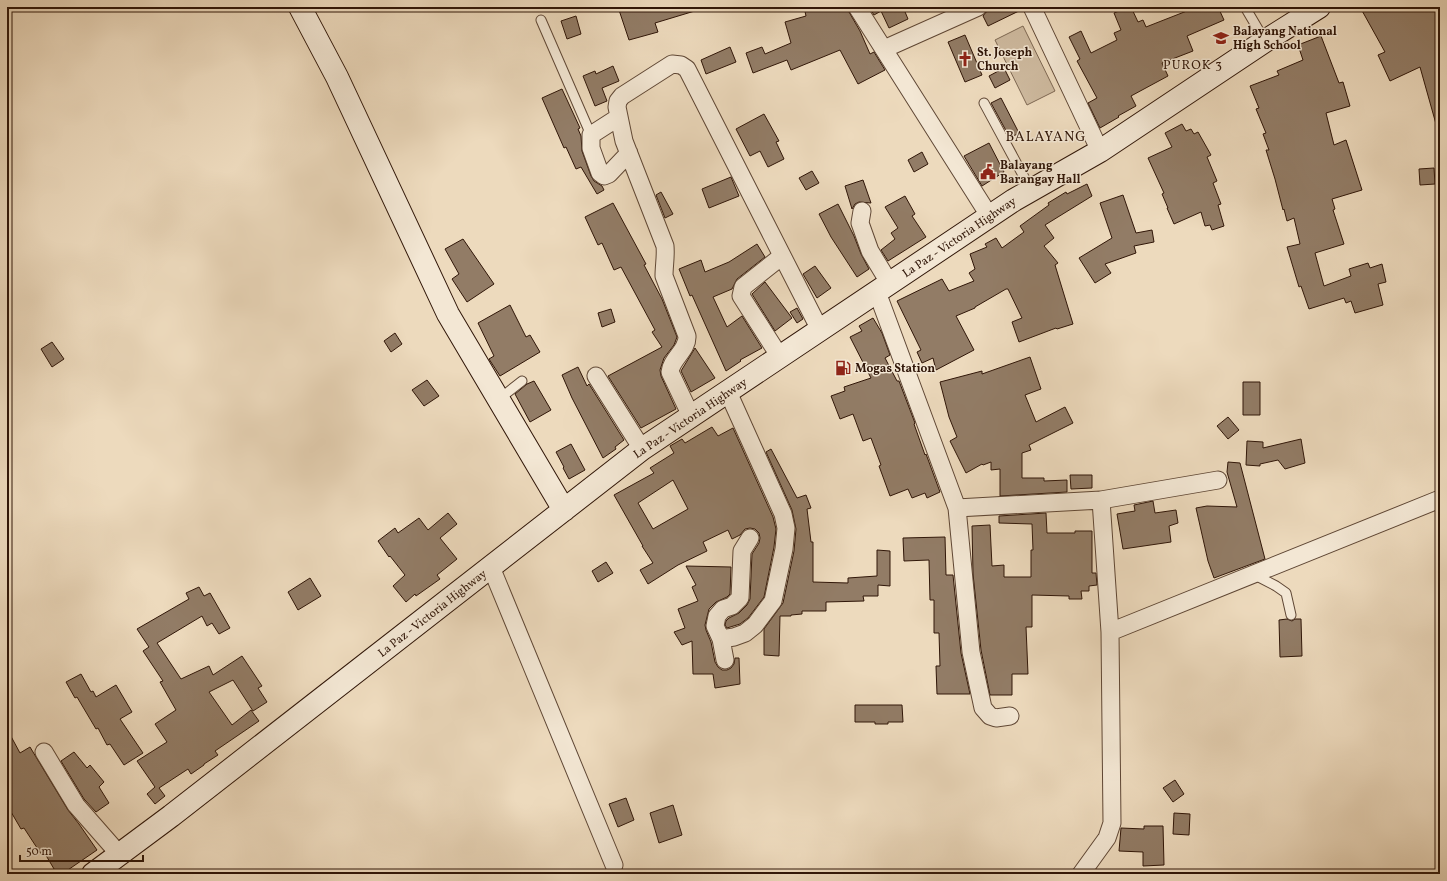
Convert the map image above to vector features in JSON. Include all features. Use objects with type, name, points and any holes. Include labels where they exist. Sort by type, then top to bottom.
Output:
[{"type":"main road","points":[[300,7],[337,77],[448,314],[564,510]]},
{"type":"main road","name":"La Paz - Victoria Highway","points":[[93,874],[171,816],[642,449],[1031,190],[1100,151],[1265,41],[1319,7]]},
{"type":"street","points":[[857,7],[990,217]]},
{"type":"street","points":[[884,49],[978,7]]},
{"type":"street","points":[[1032,7],[1100,151]]},
{"type":"street","points":[[691,416],[670,372],[671,366],[687,342],[688,336],[664,276],[666,246],[624,141],[617,107],[618,101],[622,96],[672,64],[681,65],[687,69],[820,330]]},
{"type":"street","points":[[619,117],[591,135],[591,148],[600,173],[604,176],[609,174],[629,153]]},
{"type":"street","points":[[862,211],[860,223],[957,508],[970,652],[983,708],[990,716],[996,718],[1010,716]]},
{"type":"street","points":[[780,357],[741,296],[741,292],[743,287],[782,256]]},
{"type":"street","points":[[596,376],[642,449]]},
{"type":"street","points":[[721,639],[734,637],[745,633],[755,625],[773,601],[784,549],[786,528],[783,514],[728,392]]},
{"type":"street","points":[[957,508],[1101,500],[1218,480]]},
{"type":"street","points":[[1110,632],[1440,499]]},
{"type":"street","points":[[1081,874],[1107,838],[1112,823],[1110,632],[1101,500]]},
{"type":"street","points":[[726,660],[721,639],[715,626],[716,616],[723,609],[732,606],[740,598],[742,551],[750,538]]},
{"type":"street","points":[[491,566],[614,865]]},
{"type":"street","points":[[44,752],[76,805],[119,854]]},
{"type":"lane","points":[[1245,7],[1265,41]]},
{"type":"lane","points":[[541,20],[591,135]]},
{"type":"lane","points":[[984,103],[1031,190]]},
{"type":"lane","points":[[498,400],[522,381]]},
{"type":"lane","points":[[1253,574],[1286,593],[1291,615]]},
{"type":"shaded area","points":[[1023,26],[1055,91],[1027,105],[995,40]]},
{"type":"building","points":[[618,7],[698,7],[698,10],[655,23],[658,32],[629,40]]},
{"type":"building","points":[[804,7],[847,7],[870,54],[874,52],[885,70],[858,84],[840,50],[791,70],[787,60],[753,73],[746,53],[762,47],[765,54],[791,43],[785,22],[806,16]]},
{"type":"building","points":[[869,7],[903,7],[908,19],[889,28],[881,11],[874,15]]},
{"type":"building","points":[[997,7],[1022,7],[1023,9],[988,26],[983,16],[986,12]]},
{"type":"building","points":[[1131,7],[1138,22],[1143,20],[1146,27],[1197,7],[1218,7],[1224,20],[1187,36],[1193,51],[1162,63],[1168,76],[1131,96],[1136,106],[1100,128],[1088,103],[1097,98],[1077,61],[1080,59],[1069,37],[1081,31],[1091,53],[1117,40],[1114,33],[1121,30],[1114,13]]},
{"type":"building","points":[[1360,7],[1440,7],[1440,124],[1436,124],[1420,67],[1390,81],[1378,55],[1385,52]]},
{"type":"building","points":[[576,16],[581,34],[567,39],[561,21]]},
{"type":"building","name":"St. Joseph Church","points":[[965,35],[982,75],[965,82],[948,42]]},
{"type":"building","points":[[1321,36],[1339,83],[1343,82],[1350,106],[1326,113],[1334,145],[1346,140],[1362,190],[1332,199],[1335,209],[1333,210],[1344,244],[1315,253],[1324,286],[1351,276],[1349,269],[1368,263],[1370,268],[1382,264],[1386,282],[1378,284],[1383,305],[1355,313],[1351,301],[1346,303],[1344,298],[1309,309],[1301,286],[1299,287],[1287,247],[1300,244],[1294,218],[1287,221],[1284,209],[1283,210],[1266,150],[1269,150],[1263,134],[1266,133],[1256,109],[1259,108],[1250,86],[1279,75],[1277,71],[1303,60],[1298,45]]},
{"type":"building","points":[[730,47],[736,62],[706,74],[701,60]]},
{"type":"building","points":[[613,66],[619,81],[602,88],[607,101],[595,106],[583,76],[595,71],[596,74]]},
{"type":"building","points":[[1004,68],[1010,80],[995,88],[989,76]]},
{"type":"building","points":[[562,89],[580,128],[578,129],[581,136],[582,151],[591,176],[594,181],[602,186],[604,190],[597,194],[581,167],[576,169],[566,147],[564,148],[542,98]]},
{"type":"building","points":[[1001,98],[1019,133],[1010,138],[991,103]]},
{"type":"building","points":[[764,114],[779,141],[776,142],[784,159],[768,167],[760,151],[750,156],[736,129]]},
{"type":"building","points":[[1182,124],[1186,131],[1191,129],[1194,134],[1198,132],[1211,155],[1207,157],[1217,181],[1213,183],[1221,204],[1218,205],[1224,226],[1212,230],[1210,225],[1205,226],[1201,212],[1174,224],[1167,208],[1162,194],[1164,193],[1148,158],[1172,147],[1165,133]]},
{"type":"building","points":[[989,143],[1004,172],[982,186],[964,156]]},
{"type":"building","points":[[922,152],[928,164],[914,172],[908,160]]},
{"type":"building","points":[[1434,168],[1435,184],[1420,185],[1419,169]]},
{"type":"building","points":[[812,171],[819,183],[806,190],[799,178]]},
{"type":"building","points":[[731,177],[739,196],[709,208],[702,189]]},
{"type":"building","points":[[863,180],[871,203],[859,202],[855,204],[852,209],[845,186]]},
{"type":"building","points":[[1087,184],[1092,196],[1045,225],[1054,238],[1044,246],[1058,263],[1055,265],[1073,324],[1057,329],[1056,328],[1019,342],[1012,322],[1022,318],[1008,289],[1006,289],[975,308],[956,316],[974,350],[936,370],[933,358],[922,363],[917,352],[921,350],[897,301],[942,279],[949,291],[974,281],[969,273],[975,269],[970,254],[987,247],[985,244],[996,238],[1002,248],[1024,232],[1020,226],[1049,205],[1048,203],[1066,192],[1067,194]]},
{"type":"building","points":[[661,192],[673,214],[665,218],[656,195]]},
{"type":"building","points":[[1123,195],[1136,233],[1152,230],[1154,242],[1134,246],[1136,253],[1105,264],[1111,273],[1095,283],[1079,258],[1112,238],[1100,203]]},
{"type":"building","points":[[905,196],[915,214],[912,216],[926,237],[888,261],[881,250],[895,239],[891,233],[898,228],[885,207]]},
{"type":"building","points":[[613,203],[646,264],[644,265],[662,299],[677,337],[674,345],[664,358],[660,370],[661,376],[676,409],[641,428],[608,376],[662,347],[652,332],[655,330],[621,267],[614,270],[602,243],[598,245],[585,217]]},
{"type":"building","points":[[838,204],[869,269],[857,277],[831,237],[819,214]]},
{"type":"building","points":[[463,239],[494,284],[467,302],[452,279],[459,274],[445,249]]},
{"type":"building","points":[[757,244],[765,257],[737,279],[732,289],[713,297],[727,327],[742,316],[762,348],[740,360],[741,361],[726,371],[692,295],[690,296],[679,269],[701,260],[705,272],[729,262]]},
{"type":"building","points":[[815,266],[831,288],[817,298],[803,274]]},
{"type":"building","points":[[765,282],[792,318],[775,331],[752,294]]},
{"type":"building","points":[[510,305],[526,337],[530,335],[540,352],[500,376],[489,359],[494,356],[478,323]]},
{"type":"building","points":[[797,308],[803,319],[797,323],[790,312]]},
{"type":"building","points":[[611,309],[615,322],[602,327],[598,313]]},
{"type":"building","points":[[873,318],[882,333],[890,355],[885,358],[897,381],[899,381],[925,455],[926,454],[940,492],[927,498],[925,493],[912,498],[908,489],[890,496],[871,438],[863,441],[853,414],[840,419],[831,396],[845,391],[844,387],[871,378],[850,337],[862,331],[859,326]]},
{"type":"building","points":[[395,333],[402,344],[391,352],[384,341]]},
{"type":"building","points":[[52,342],[64,359],[52,367],[41,349]]},
{"type":"building","points":[[695,348],[715,378],[691,392],[681,371]]},
{"type":"building","points":[[1030,357],[1041,389],[1025,395],[1036,422],[1065,407],[1073,423],[1029,445],[1031,450],[1022,453],[1022,478],[1044,478],[1044,481],[1067,480],[1067,492],[1000,496],[1000,469],[991,470],[991,462],[982,464],[966,473],[950,441],[957,437],[949,417],[940,382],[982,371],[982,374]]},
{"type":"building","points":[[578,367],[587,386],[589,384],[624,440],[615,447],[616,449],[603,458],[572,398],[562,375]]},
{"type":"building","points":[[427,380],[439,396],[424,406],[412,390]]},
{"type":"building","points":[[534,381],[551,410],[530,422],[515,394],[527,384]]},
{"type":"building","points":[[1243,382],[1260,382],[1260,415],[1243,415]]},
{"type":"building","points":[[1228,417],[1239,430],[1228,439],[1217,426]]},
{"type":"building","points":[[712,427],[718,436],[733,428],[773,517],[776,529],[764,597],[748,618],[740,624],[727,628],[725,625],[726,621],[739,613],[747,605],[750,599],[752,554],[759,543],[759,533],[755,529],[745,529],[740,535],[732,539],[728,530],[703,542],[707,551],[678,565],[648,584],[640,570],[653,563],[614,495],[654,473],[650,468],[674,453],[670,446],[682,439],[685,443]],"holes":[[[673,480],[688,509],[653,529],[638,503]]]},
{"type":"building","points":[[1301,439],[1305,463],[1285,469],[1278,460],[1260,464],[1260,466],[1246,465],[1247,441],[1263,442],[1263,448]]},
{"type":"building","points":[[571,444],[585,470],[569,479],[556,452]]},
{"type":"building","points":[[771,449],[797,498],[806,495],[811,508],[807,509],[811,542],[813,542],[813,582],[848,583],[848,578],[877,576],[877,550],[890,551],[890,586],[878,585],[878,596],[863,596],[864,601],[826,602],[826,611],[802,611],[802,614],[780,616],[779,656],[764,655],[764,629],[783,603],[794,551],[796,529],[792,510],[766,452]]},
{"type":"building","points":[[1228,462],[1240,463],[1265,559],[1214,578],[1208,561],[1196,508],[1207,506],[1237,507],[1227,472]]},
{"type":"building","points":[[1070,475],[1092,475],[1092,488],[1071,489]]},
{"type":"building","points":[[1153,501],[1155,513],[1176,510],[1178,523],[1169,526],[1171,542],[1123,549],[1117,514],[1135,511],[1134,505]]},
{"type":"building","points":[[448,513],[457,524],[440,538],[457,559],[437,575],[440,579],[416,596],[415,594],[406,602],[393,586],[405,575],[390,556],[389,557],[378,541],[395,528],[398,533],[419,518],[428,530]]},
{"type":"building","points":[[1046,513],[1047,533],[1075,533],[1075,531],[1092,531],[1092,573],[1096,573],[1097,585],[1089,586],[1089,591],[1081,591],[1082,599],[1069,599],[1069,596],[1032,595],[1032,627],[1026,627],[1028,674],[1012,674],[1012,695],[990,695],[981,650],[973,574],[972,526],[990,525],[992,566],[1004,565],[1004,577],[1031,577],[1031,550],[1033,550],[1032,524],[999,523],[999,516]]},
{"type":"building","points":[[945,537],[946,575],[953,575],[961,653],[970,694],[937,694],[936,666],[940,666],[939,633],[934,633],[934,600],[930,600],[929,560],[904,561],[903,538]]},
{"type":"building","points":[[606,562],[613,573],[598,582],[592,571]]},
{"type":"building","points":[[686,566],[731,567],[730,594],[716,602],[709,609],[705,625],[711,642],[715,662],[718,667],[722,670],[727,670],[734,664],[735,658],[739,658],[740,684],[715,688],[713,674],[693,674],[692,641],[682,645],[674,632],[685,628],[678,609],[698,601],[692,587],[696,585]]},
{"type":"building","points":[[310,578],[321,596],[298,610],[288,592]]},
{"type":"building","points":[[199,587],[204,596],[210,593],[230,628],[219,634],[212,623],[207,626],[202,616],[157,643],[181,679],[209,666],[213,675],[242,656],[262,686],[258,688],[267,702],[253,711],[233,680],[209,692],[232,725],[251,710],[259,721],[215,751],[218,755],[191,774],[188,769],[159,788],[165,796],[155,804],[147,794],[155,787],[137,761],[167,742],[155,724],[176,710],[160,682],[163,681],[143,651],[149,647],[137,629],[189,599],[186,593]]},
{"type":"building","points":[[1287,619],[1292,621],[1295,619],[1301,619],[1302,656],[1280,657],[1279,620]]},
{"type":"building","points":[[81,674],[91,692],[93,691],[96,697],[116,685],[132,712],[120,719],[143,753],[124,765],[110,744],[107,745],[98,728],[96,729],[77,697],[75,698],[66,682]]},
{"type":"building","points":[[855,705],[902,705],[903,722],[875,724],[875,722],[855,722]]},
{"type":"building","points":[[7,729],[20,753],[30,747],[68,810],[97,850],[62,874],[57,874],[44,852],[41,854],[24,828],[21,829],[7,805]]},
{"type":"building","points":[[74,752],[87,768],[90,765],[104,782],[99,787],[109,803],[96,812],[84,799],[61,761]]},
{"type":"building","points":[[1175,780],[1184,794],[1173,802],[1163,788]]},
{"type":"building","points":[[626,798],[634,820],[618,827],[609,804]]},
{"type":"building","points":[[673,805],[682,835],[659,843],[650,813]]},
{"type":"building","points":[[1174,813],[1190,814],[1189,835],[1173,834]]},
{"type":"building","points":[[1144,826],[1163,826],[1164,865],[1143,866],[1143,852],[1119,851],[1121,828],[1144,829]]},
{"type":"place","name":"Balayang National High School","points":[[1221,38]]},
{"type":"place","name":"St. Joseph Church","points":[[965,59]]},
{"type":"place","name":"Balayang Barangay Hall","points":[[988,172]]},
{"type":"place","name":"Mogas Station","points":[[843,368]]},
{"type":"district","name":"PUROK 3","points":[[1193,64]]},
{"type":"district","name":"BALAYANG","points":[[1046,136]]}]
